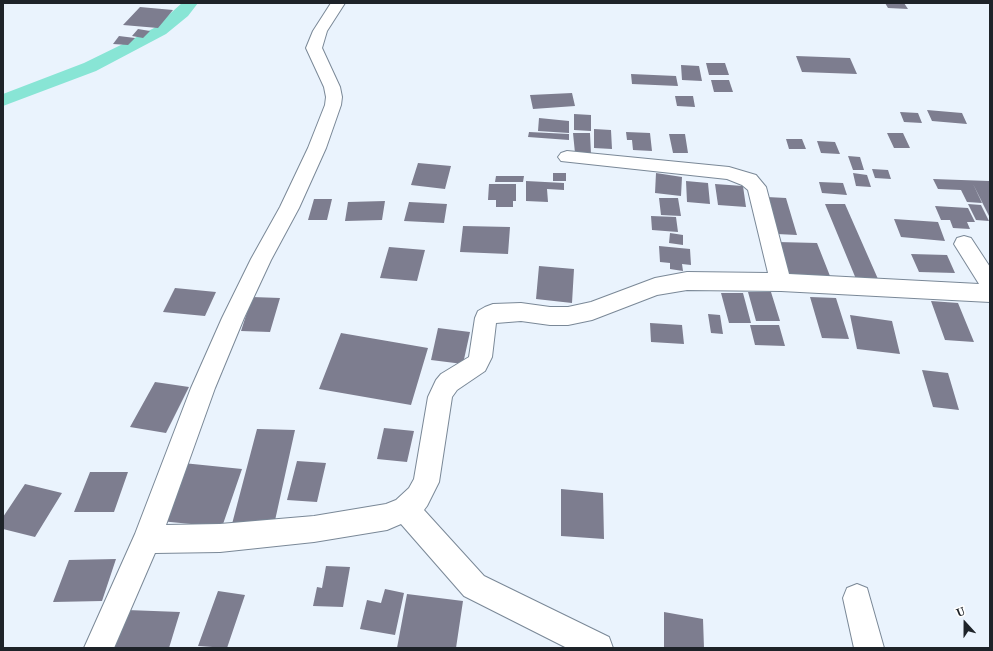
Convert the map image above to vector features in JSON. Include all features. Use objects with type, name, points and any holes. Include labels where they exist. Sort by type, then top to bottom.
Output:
[{"type":"street","points":[[99,648],[147,539],[203,388],[233,318],[261,259],[289,208],[317,148],[333,105],[334,97],[332,87],[314,48],[320,31],[338,3]]},
{"type":"street","points":[[568,157],[728,173],[748,180],[756,188],[781,282]]},
{"type":"street","points":[[964,244],[990,284]]},
{"type":"street","points":[[147,539],[220,538],[314,529],[388,517],[405,508],[418,497],[426,482],[440,397],[444,388],[449,382],[477,364],[481,357],[486,318],[493,312],[521,312],[550,316],[568,316],[592,311],[655,287],[687,281],[781,282],[990,293]]},
{"type":"street","points":[[405,508],[474,586],[598,648]]},
{"type":"street","points":[[857,598],[869,648]]},
{"type":"building","points":[[885,3],[904,3],[908,9],[888,8]]},
{"type":"building","points":[[140,7],[173,10],[158,28],[123,25]]},
{"type":"building","points":[[138,29],[150,31],[143,38],[132,36]]},
{"type":"building","points":[[119,36],[135,38],[128,45],[113,44]]},
{"type":"building","points":[[796,56],[850,58],[857,74],[802,72]]},
{"type":"building","points":[[706,63],[725,63],[729,75],[709,75]]},
{"type":"building","points":[[681,65],[699,66],[702,81],[682,80]]},
{"type":"building","points":[[631,74],[676,76],[678,86],[632,84]]},
{"type":"building","points":[[711,80],[729,80],[733,92],[714,92]]},
{"type":"building","points":[[572,93],[575,106],[533,109],[530,95]]},
{"type":"building","points":[[675,96],[693,96],[695,107],[677,106]]},
{"type":"building","points":[[927,110],[962,113],[967,124],[932,121]]},
{"type":"building","points":[[900,112],[918,113],[922,123],[904,122]]},
{"type":"building","points":[[574,114],[591,115],[591,131],[574,130]]},
{"type":"building","points":[[539,118],[569,121],[569,133],[538,131]]},
{"type":"building","points":[[594,129],[611,130],[612,149],[594,148]]},
{"type":"building","points":[[529,132],[569,134],[569,140],[528,137]]},
{"type":"building","points":[[626,132],[650,133],[652,151],[633,150],[632,140],[627,140]]},
{"type":"building","points":[[573,133],[590,133],[591,154],[575,153]]},
{"type":"building","points":[[887,133],[903,133],[910,148],[894,148]]},
{"type":"building","points":[[669,134],[685,134],[688,153],[673,153]]},
{"type":"building","points":[[786,139],[802,139],[806,149],[789,149]]},
{"type":"building","points":[[817,141],[835,142],[840,154],[821,153]]},
{"type":"building","points":[[848,156],[860,157],[864,170],[853,170]]},
{"type":"building","points":[[418,163],[451,166],[445,189],[411,185]]},
{"type":"building","points":[[872,169],[888,170],[891,179],[875,178]]},
{"type":"building","points":[[553,173],[566,173],[566,181],[553,181]]},
{"type":"building","points":[[656,173],[682,177],[681,196],[655,193]]},
{"type":"building","points":[[853,173],[867,175],[871,187],[856,186]]},
{"type":"building","points":[[496,176],[524,176],[523,182],[495,182]]},
{"type":"building","points":[[933,179],[989,181],[990,218],[973,184],[982,203],[967,202],[961,190],[938,189]]},
{"type":"building","points":[[526,181],[564,183],[564,190],[547,189],[548,202],[526,201]]},
{"type":"building","points":[[686,181],[708,183],[710,204],[687,202]]},
{"type":"building","points":[[819,182],[843,183],[847,195],[822,193]]},
{"type":"building","points":[[489,184],[516,184],[516,201],[513,201],[513,207],[496,207],[496,200],[488,200]]},
{"type":"building","points":[[715,184],[743,186],[746,207],[718,205]]},
{"type":"building","points":[[767,197],[786,198],[797,235],[777,234]]},
{"type":"building","points":[[659,198],[678,198],[681,216],[661,215]]},
{"type":"building","points":[[314,199],[332,199],[327,220],[308,220]]},
{"type":"building","points":[[385,201],[382,220],[345,221],[348,202]]},
{"type":"building","points":[[409,202],[447,204],[444,223],[404,221]]},
{"type":"building","points":[[825,204],[845,204],[878,279],[856,279]]},
{"type":"building","points":[[968,204],[981,205],[989,221],[976,220]]},
{"type":"building","points":[[935,206],[968,208],[975,222],[967,222],[970,229],[953,228],[950,220],[941,220]]},
{"type":"building","points":[[651,216],[676,217],[678,232],[652,230]]},
{"type":"building","points":[[894,219],[938,222],[945,241],[901,237]]},
{"type":"building","points":[[463,226],[510,227],[508,254],[460,252]]},
{"type":"building","points":[[670,233],[683,235],[683,245],[669,243]]},
{"type":"building","points":[[778,242],[817,243],[830,276],[789,275]]},
{"type":"building","points":[[659,246],[690,249],[691,265],[682,264],[683,271],[670,269],[670,263],[660,262]]},
{"type":"building","points":[[389,247],[425,250],[417,281],[380,278]]},
{"type":"building","points":[[911,254],[947,255],[955,273],[919,272]]},
{"type":"building","points":[[539,266],[574,269],[572,303],[536,299]]},
{"type":"building","points":[[175,288],[216,292],[205,316],[163,312]]},
{"type":"building","points":[[748,292],[771,292],[780,321],[756,321]]},
{"type":"building","points":[[721,293],[743,293],[751,323],[729,323]]},
{"type":"building","points":[[252,297],[280,298],[270,332],[241,331]]},
{"type":"building","points":[[810,297],[836,298],[849,339],[822,338]]},
{"type":"building","points":[[931,301],[958,303],[974,342],[945,340]]},
{"type":"building","points":[[708,314],[720,315],[723,334],[711,333]]},
{"type":"building","points":[[850,315],[892,321],[900,354],[857,349]]},
{"type":"building","points":[[650,323],[682,325],[684,344],[651,342]]},
{"type":"building","points":[[750,325],[779,325],[785,346],[755,345]]},
{"type":"building","points":[[438,328],[470,332],[463,364],[431,360]]},
{"type":"building","points":[[341,333],[428,348],[411,405],[319,389]]},
{"type":"building","points":[[922,370],[948,373],[959,410],[933,407]]},
{"type":"building","points":[[155,382],[189,387],[166,433],[130,427]]},
{"type":"building","points":[[384,428],[414,431],[407,462],[377,459]]},
{"type":"building","points":[[257,429],[295,430],[274,525],[232,524]]},
{"type":"building","points":[[297,461],[326,463],[317,502],[287,500]]},
{"type":"building","points":[[183,463],[242,469],[222,527],[160,521]]},
{"type":"building","points":[[90,472],[128,472],[114,512],[74,512]]},
{"type":"building","points":[[25,484],[62,493],[35,537],[3,529],[3,517]]},
{"type":"building","points":[[561,489],[603,493],[604,539],[561,536]]},
{"type":"building","points":[[116,559],[102,601],[53,602],[69,560]]},
{"type":"building","points":[[326,566],[350,567],[343,607],[313,606],[317,587],[322,588]]},
{"type":"building","points":[[385,589],[404,593],[395,635],[360,629],[367,600],[381,603]]},
{"type":"building","points":[[218,591],[245,595],[227,648],[198,646]]},
{"type":"building","points":[[407,594],[463,601],[456,648],[397,648]]},
{"type":"building","points":[[127,610],[180,612],[169,648],[114,648]]},
{"type":"building","points":[[664,612],[703,619],[704,648],[664,648]]},
{"type":"waterway","points":[[3,100],[90,67],[133,46],[160,31],[182,13],[190,3]]}]
